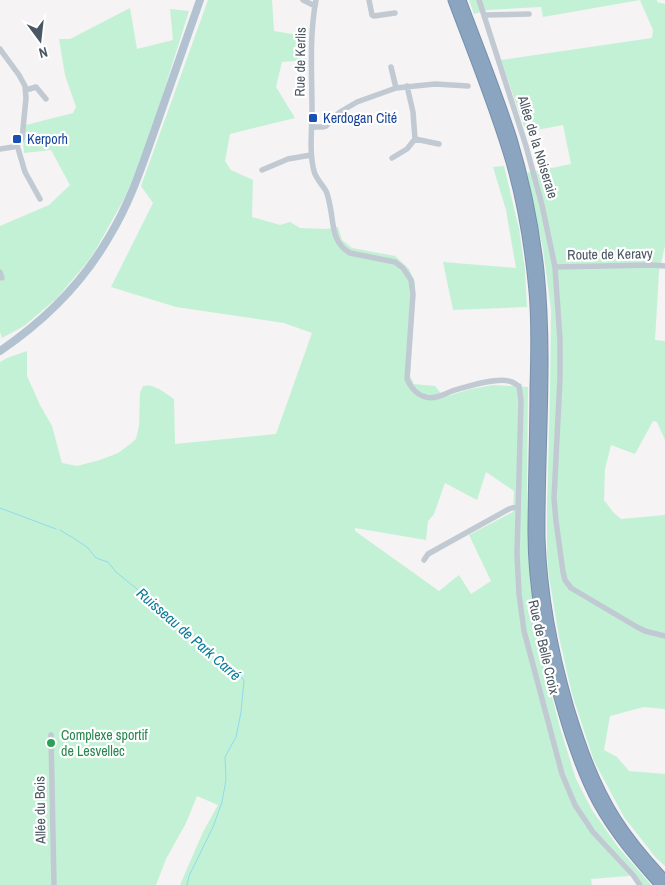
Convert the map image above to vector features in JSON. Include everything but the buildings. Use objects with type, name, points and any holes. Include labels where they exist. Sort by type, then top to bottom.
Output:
[{"type":"highway","points":[[453,0],[502,132],[516,180],[527,232],[534,294],[536,344],[534,556],[540,614],[550,664],[575,752],[592,792],[622,840],[660,885]]},
{"type":"highway","points":[[461,0],[505,118],[517,158],[529,208],[537,257],[543,337],[540,540],[544,588],[552,641],[562,685],[582,751],[607,804],[643,856],[665,880]]},
{"type":"highway","points":[[643,856],[665,874]]},
{"type":"main road","points":[[0,352],[48,315],[65,297],[83,276],[124,211],[137,181],[200,0]]},
{"type":"street","points":[[303,0],[315,3]]},
{"type":"street","points":[[369,0],[372,15],[395,13]]},
{"type":"street","name":"Allée de la Noiseraie","points":[[479,0],[526,146],[542,205],[555,267],[560,340],[560,378],[554,498],[562,572],[571,588],[637,627],[665,636]]},
{"type":"street","name":"Rue de Kerlis","points":[[315,3],[310,66],[311,155],[315,173],[326,192],[339,244],[350,252],[395,262],[411,280],[413,294],[407,379],[419,395],[428,398],[490,382],[505,380],[518,386]]},
{"type":"street","points":[[484,15],[529,14]]},
{"type":"street","points":[[0,49],[19,75],[26,90],[22,139],[13,147],[0,149]]},
{"type":"street","points":[[391,67],[396,88]]},
{"type":"street","points":[[312,127],[326,126],[340,112],[357,102],[396,88],[435,84],[468,86]]},
{"type":"street","points":[[392,158],[407,149],[415,139],[413,112],[407,86]]},
{"type":"street","points":[[26,90],[36,87],[46,99]]},
{"type":"street","points":[[415,139],[439,144]]},
{"type":"street","points":[[17,145],[25,172],[40,200]]},
{"type":"street","points":[[262,170],[288,159],[311,155]]},
{"type":"street","name":"Route de Keravy","points":[[555,267],[665,266]]},
{"type":"street","name":"Rue de Belle Croix","points":[[518,386],[521,401],[517,554],[519,594],[524,631],[562,774],[575,805],[593,832],[640,885]]},
{"type":"street","points":[[424,560],[428,554],[509,509],[518,506]]},
{"type":"street","name":"Allée du Bois","points":[[51,735],[54,885]]},
{"type":"green space","points":[[208,0],[272,0],[274,31],[307,34],[306,60],[282,62],[276,87],[295,118],[230,134],[225,161],[231,170],[253,180],[252,217],[280,225],[290,222],[300,228],[326,229],[338,227],[342,240],[352,248],[395,256],[409,269],[415,282],[410,376],[414,384],[435,386],[444,397],[493,385],[528,387],[527,501],[530,582],[540,650],[560,728],[576,779],[592,810],[618,847],[651,885],[643,885],[634,873],[628,876],[591,879],[592,885],[180,885],[203,832],[218,805],[197,796],[186,823],[166,859],[156,885],[0,885],[0,362],[27,351],[27,376],[52,426],[62,463],[77,466],[118,453],[136,439],[139,426],[140,393],[143,386],[147,385],[163,391],[174,399],[175,444],[276,434],[312,333],[284,323],[176,307],[111,287],[153,203],[141,186]],"holes":[[[486,472],[514,491],[513,512],[469,535],[491,581],[471,594],[459,575],[439,591],[355,531],[355,528],[426,540],[428,521],[434,514],[445,483],[477,500]]]},
{"type":"green space","points":[[469,0],[640,0],[543,17],[541,7],[488,10],[474,14]]},
{"type":"green space","points":[[640,0],[657,0],[657,2],[665,4],[665,246],[659,271],[655,340],[665,341],[665,440],[657,422],[653,421],[635,454],[611,445],[605,469],[604,500],[621,519],[665,515],[665,709],[644,707],[610,716],[604,750],[617,757],[629,771],[665,774],[665,866],[656,858],[624,817],[594,761],[572,694],[559,637],[547,554],[551,309],[543,249],[527,173],[571,164],[563,125],[526,132],[501,60],[652,38],[653,30]]},
{"type":"green space","points":[[130,8],[137,49],[173,40],[170,9],[189,11],[146,148],[124,199],[85,265],[57,298],[24,326],[2,338],[0,332],[0,226],[49,205],[70,185],[51,150],[24,153],[23,141],[26,125],[73,113],[76,107],[65,75],[59,39],[70,39]]},
{"type":"green space","points":[[504,166],[519,229],[525,269],[527,307],[453,310],[443,262],[516,268],[506,210],[493,167]]},
{"type":"waterway","name":"Ruisseau de Park Carré","points":[[0,508],[56,529]]},
{"type":"waterway","name":"Ruisseau de Park Carré","points":[[60,530],[88,548],[96,558],[108,562],[116,572],[217,654],[244,680],[236,737],[225,757],[226,780],[222,802],[213,827],[189,876],[187,885]]},
{"type":"place","name":"Kerdogan Cité","points":[[313,118]]},
{"type":"place","name":"Kerporh","points":[[17,139]]},
{"type":"place","name":"Complexe sportif de Lesvellec","points":[[51,743]]}]
